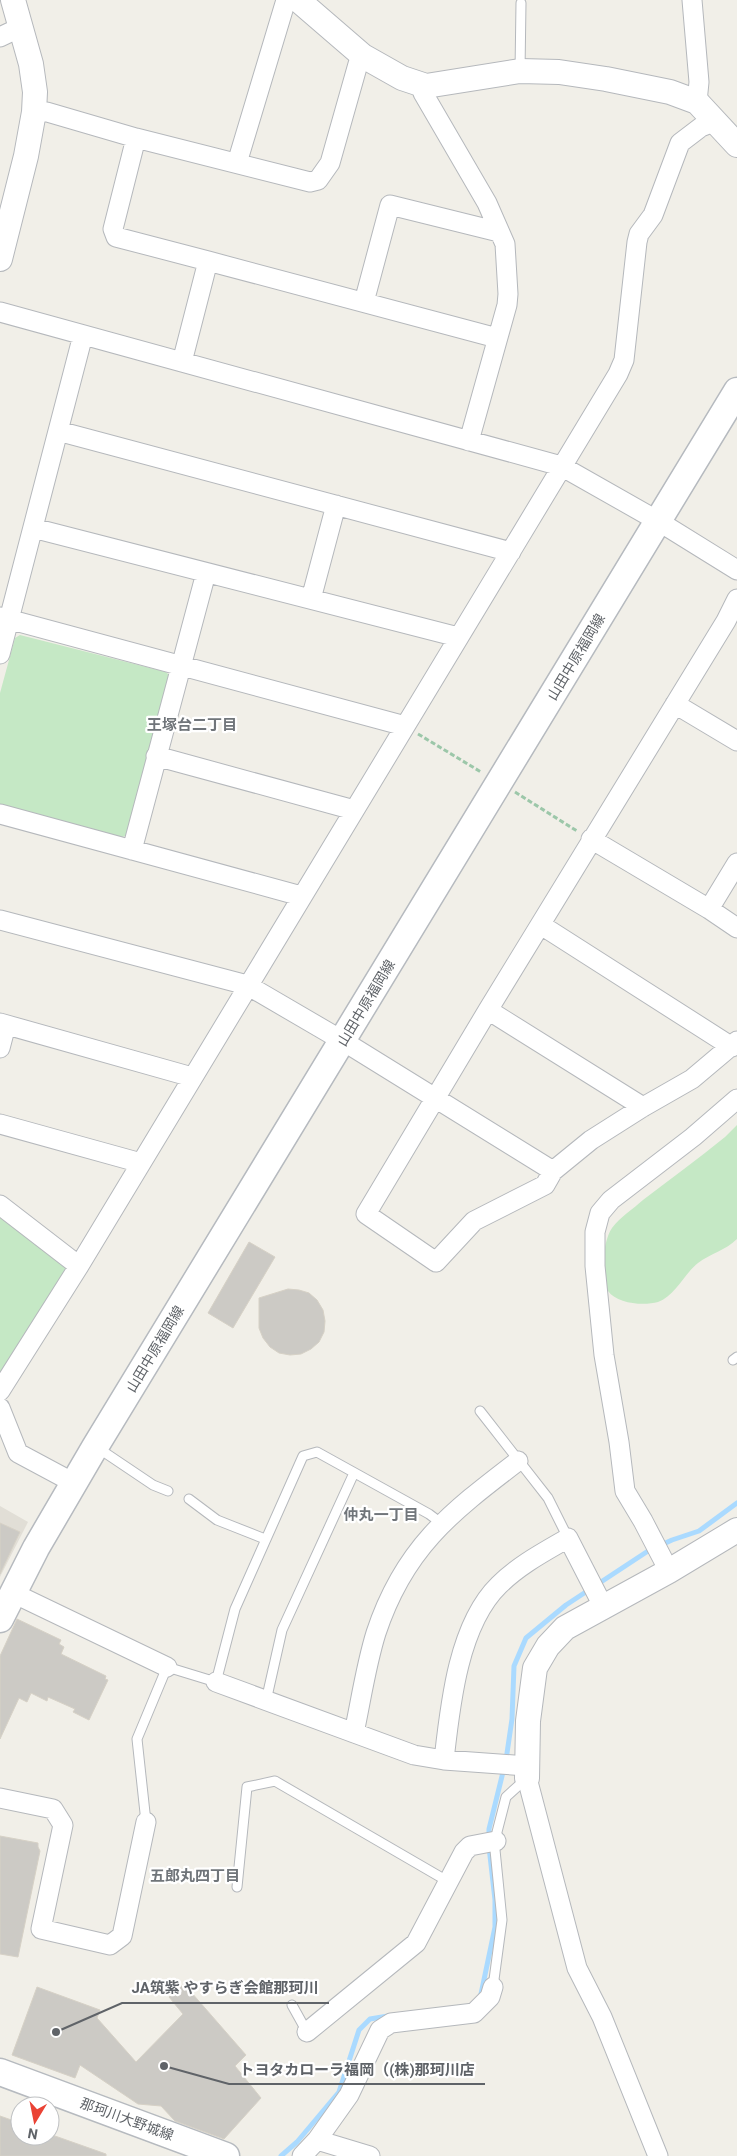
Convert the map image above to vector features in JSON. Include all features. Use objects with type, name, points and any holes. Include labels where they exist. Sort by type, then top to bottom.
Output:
[{"type":"main road","name":"山田中原福岡線","points":[[0,1619],[36,1548],[95,1447],[737,391]]},
{"type":"main road","name":"那珂川大野城線","points":[[0,2072],[226,2156]]},
{"type":"street","points":[[0,259],[34,112],[35,92],[32,64],[10,32],[13,0]]},
{"type":"street","points":[[238,163],[286,0]]},
{"type":"street","points":[[298,0],[363,56],[402,78],[426,86],[520,71],[559,72],[606,79],[670,92],[697,102],[737,144]]},
{"type":"street","points":[[692,0],[699,82],[697,102]]},
{"type":"street","points":[[34,112],[47,112],[136,138],[310,182],[318,180],[330,163],[358,64],[363,56]]},
{"type":"street","points":[[426,86],[423,94],[487,203],[505,244],[507,306],[469,441]]},
{"type":"street","points":[[0,1391],[79,1266],[247,985],[511,552],[561,466],[609,390],[624,360],[637,242],[640,234],[653,215],[680,143],[701,128],[714,122]]},
{"type":"street","points":[[136,138],[113,230],[116,237],[497,338]]},
{"type":"street","points":[[364,302],[390,205],[499,232]]},
{"type":"street","points":[[182,362],[208,261]]},
{"type":"street","points":[[0,312],[561,466],[658,520],[737,570]]},
{"type":"street","points":[[0,654],[5,618],[33,528],[83,335]]},
{"type":"street","points":[[58,431],[511,552]]},
{"type":"street","points":[[310,600],[336,505]]},
{"type":"street","points":[[33,528],[458,637]]},
{"type":"street","points":[[132,850],[206,572]]},
{"type":"street","points":[[541,925],[735,1044],[692,1079],[591,1140],[553,1170],[545,1185],[474,1221],[436,1262],[366,1214],[591,840],[675,704],[731,625],[737,600]]},
{"type":"street","points":[[5,618],[405,726]]},
{"type":"street","points":[[675,704],[737,741]]},
{"type":"street","points":[[156,756],[354,810]]},
{"type":"street","points":[[0,814],[301,896]]},
{"type":"street","points":[[591,840],[709,909],[737,928]]},
{"type":"street","points":[[709,909],[737,863]]},
{"type":"street","points":[[0,920],[247,985],[343,1041],[553,1170]]},
{"type":"street","points":[[488,1010],[643,1107]]},
{"type":"street","points":[[0,1048],[3,1024],[192,1077]]},
{"type":"street","points":[[669,1571],[625,1491],[619,1442],[604,1355],[595,1266],[594,1232],[600,1213],[612,1200],[693,1137],[737,1099]]},
{"type":"street","points":[[0,1124],[141,1162]]},
{"type":"street","points":[[0,1205],[79,1266]]},
{"type":"street","points":[[0,1408],[18,1453],[74,1483]]},
{"type":"street","points":[[354,1733],[376,1633],[402,1572],[418,1548],[441,1523],[518,1461]]},
{"type":"street","points":[[658,2156],[602,2017],[576,1968],[527,1772],[528,1721],[534,1668],[548,1646],[564,1628],[669,1571],[737,1530]]},
{"type":"street","points":[[444,1760],[457,1673],[480,1610],[498,1585],[530,1560],[568,1538],[603,1606]]},
{"type":"street","points":[[13,1593],[167,1667]]},
{"type":"street","points":[[216,1682],[414,1754],[527,1772]]},
{"type":"street","points":[[0,1798],[53,1809],[62,1825],[40,1929],[110,1945],[122,1936],[146,1822]]},
{"type":"street","points":[[307,2032],[416,1943],[450,1882],[464,1852],[470,1846],[496,1841]]},
{"type":"street","points":[[302,2156],[317,2140],[349,2095],[380,2030],[391,2023],[474,2013],[483,2007],[490,1997],[493,1987]]},
{"type":"street","points":[[317,2140],[370,2156]]},
{"type":"lane","points":[[520,71],[521,3]]},
{"type":"lane","points":[[480,1411],[548,1498],[568,1538]]},
{"type":"lane","points":[[95,1447],[153,1485],[168,1491]]},
{"type":"lane","points":[[146,1822],[138,1739],[167,1667],[216,1682],[235,1609],[303,1456],[317,1452],[429,1514],[441,1523]]},
{"type":"lane","points":[[266,1701],[282,1630],[354,1473]]},
{"type":"lane","points":[[189,1499],[217,1520],[265,1539]]},
{"type":"lane","points":[[493,1987],[502,1920],[495,1850],[496,1841],[506,1797],[527,1772]]},
{"type":"lane","points":[[237,1887],[247,1787],[275,1781],[450,1882]]},
{"type":"lane","points":[[292,2006],[307,2032]]},
{"type":"shaded area","points":[[0,1506],[28,1522],[0,1577]]},
{"type":"green space","points":[[20,635],[166,672],[171,677],[128,835],[119,838],[0,806],[0,693],[15,638]]},
{"type":"green space","points":[[737,1125],[737,1239],[698,1263],[669,1295],[658,1302],[646,1304],[631,1303],[612,1295],[605,1285],[603,1259],[606,1241],[612,1228],[627,1213],[725,1137]]},
{"type":"green space","points":[[0,1214],[70,1266],[0,1382]]},
{"type":"building","points":[[249,1242],[275,1257],[233,1328],[208,1313]]},
{"type":"building","points":[[288,1289],[309,1293],[317,1300],[323,1310],[324,1332],[319,1342],[301,1354],[279,1353],[270,1347],[263,1338],[259,1328],[259,1298]]},
{"type":"building","points":[[0,1523],[20,1532],[0,1574]]},
{"type":"building","points":[[17,1619],[61,1640],[59,1644],[64,1647],[61,1654],[106,1676],[105,1679],[108,1680],[89,1720],[73,1712],[75,1709],[48,1697],[47,1701],[31,1693],[27,1702],[19,1698],[0,1739],[0,1656]]},
{"type":"building","points":[[0,1836],[38,1843],[40,1851],[18,1957],[0,1954]]},
{"type":"building","points":[[184,1984],[246,2055],[235,2066],[261,2098],[224,2139],[175,2121],[161,2106],[138,2104],[80,2065],[75,2078],[12,2055],[37,1987],[100,2010],[97,2018],[136,2062],[183,2014],[169,1997]]},
{"type":"building","points":[[0,2116],[10,2120],[10,2146],[60,2146],[60,2138],[106,2154],[106,2156],[0,2156]]},
{"type":"waterway","points":[[506,1760],[512,1719],[514,1666],[526,1638],[566,1605],[648,1551],[699,1531],[737,1503]]},
{"type":"waterway","points":[[489,1838],[489,1829],[504,1768]]},
{"type":"waterway","points":[[481,1994],[495,1927],[495,1900],[489,1847]]},
{"type":"waterway","points":[[281,2156],[297,2142],[339,2092],[359,2030],[370,2019],[388,2016]]},
{"type":"place","name":"JA筑紫 やすらぎ会館那珂川","points":[[56,2032]]},
{"type":"place","name":"トヨタカローラ福岡（(株)那珂川店","points":[[164,2066]]},
{"type":"district","name":"王塚台二丁目","points":[[192,725]]},
{"type":"district","name":"仲丸一丁目","points":[[381,1515]]},
{"type":"district","name":"五郎丸四丁目","points":[[195,1876]]}]
